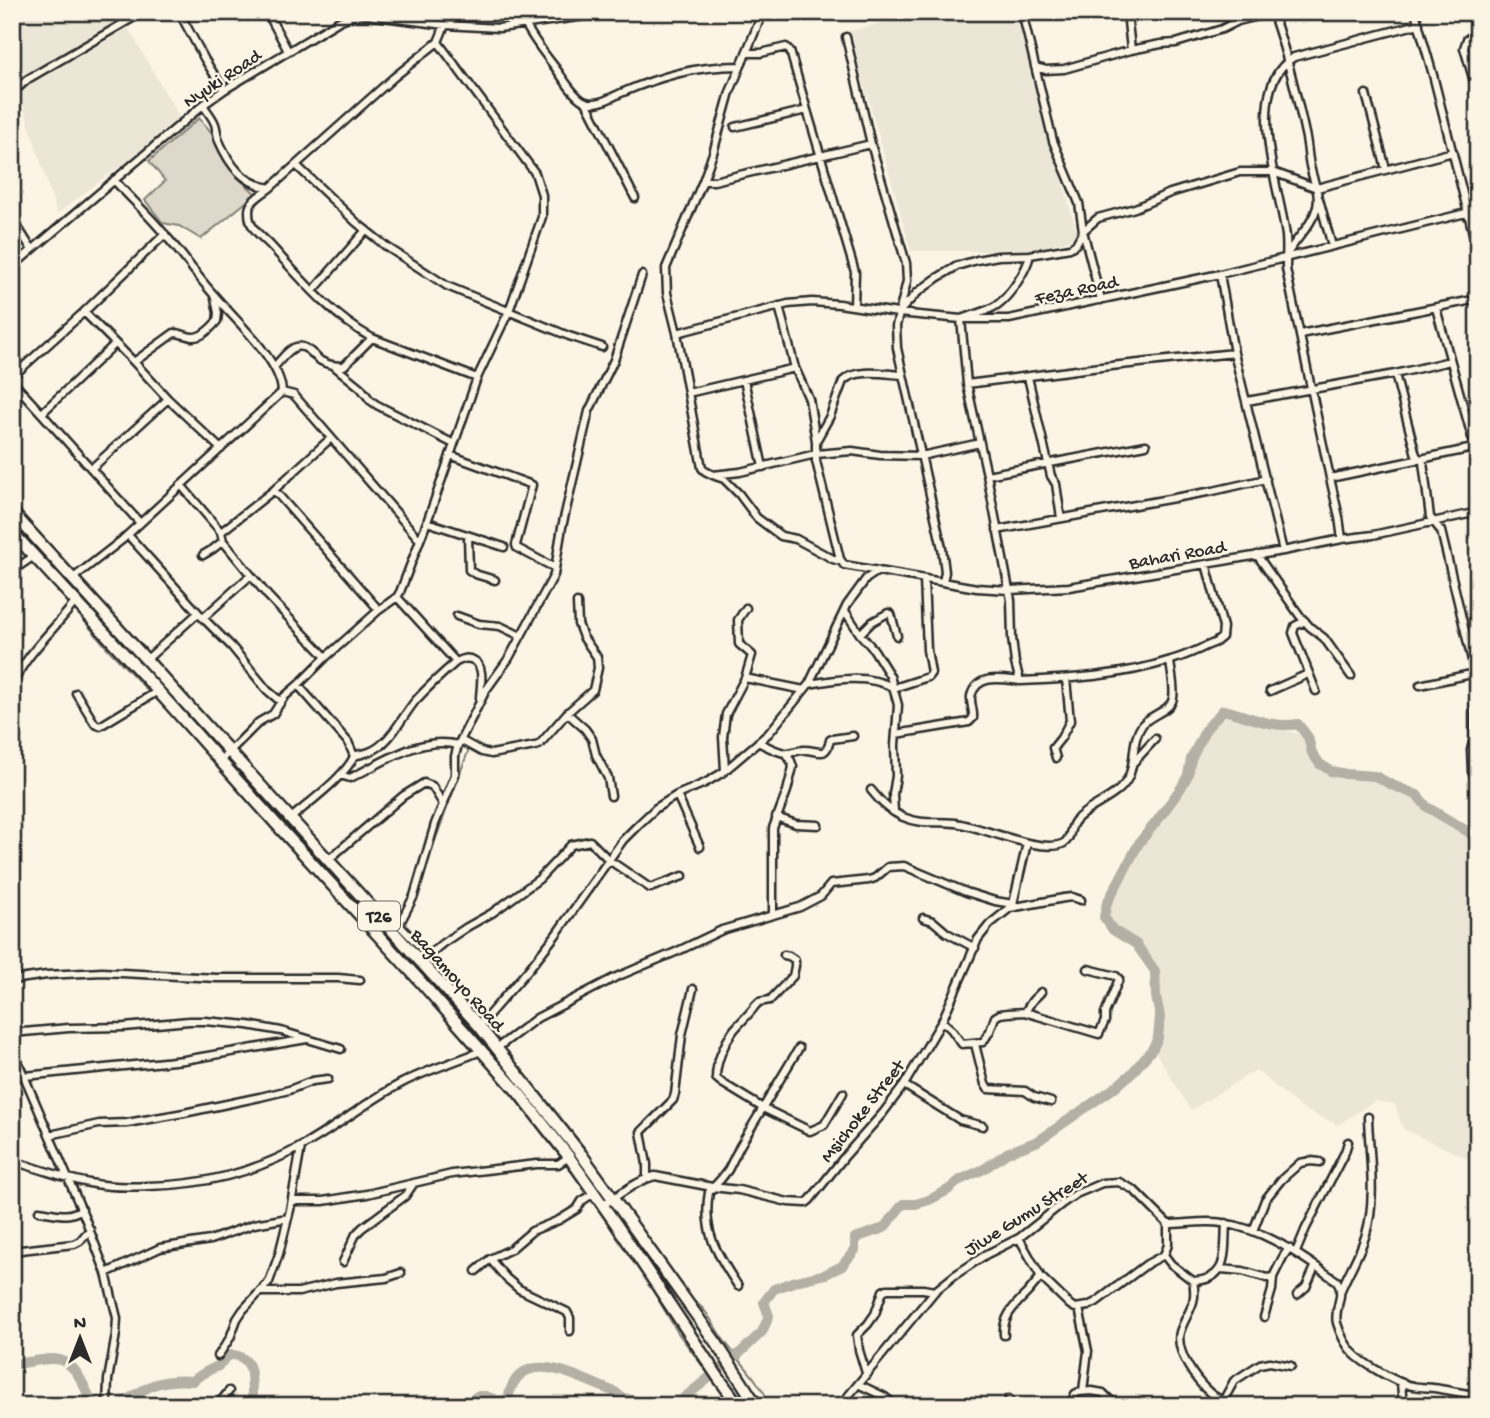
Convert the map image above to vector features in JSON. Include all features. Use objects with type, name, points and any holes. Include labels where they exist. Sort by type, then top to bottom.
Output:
[{"type":"highway","name":"Bagamoyo Road","points":[[12,512],[290,819],[425,959],[530,1088],[613,1199],[736,1371],[757,1406]]},
{"type":"highway","name":"Bagamoyo Road","points":[[12,532],[518,1092],[603,1205],[739,1406]]},
{"type":"street","points":[[12,93],[28,79],[143,12]]},
{"type":"street","points":[[179,12],[224,90]]},
{"type":"street","points":[[267,12],[288,51]]},
{"type":"street","points":[[520,12],[550,61],[576,95],[586,102],[635,198]]},
{"type":"street","name":"Nyuki Road","points":[[12,267],[203,105],[351,14],[444,25],[499,27],[613,12]]},
{"type":"street","points":[[1022,12],[1053,141],[1079,203],[1083,231],[1101,300]]},
{"type":"street","points":[[1127,12],[1131,50]]},
{"type":"street","points":[[1035,67],[1046,70],[1064,69],[1131,50],[1176,43],[1222,29],[1238,20],[1273,12],[1332,246]]},
{"type":"street","points":[[1417,13],[1478,253]]},
{"type":"street","points":[[762,14],[730,92],[703,181],[666,268],[667,293],[677,332],[701,464],[705,471],[713,475],[740,472],[816,454],[852,451],[921,456],[980,443]]},
{"type":"street","points":[[1342,539],[1286,269],[1286,237],[1273,172],[1267,119],[1268,95],[1274,77],[1287,61],[1294,57],[1419,24]]},
{"type":"street","points":[[444,25],[438,42],[393,78],[249,205],[249,215],[253,228],[347,323],[372,338],[477,378]]},
{"type":"street","points":[[1478,33],[1467,39],[1464,48],[1478,95]]},
{"type":"street","points":[[846,37],[871,144],[906,263],[907,281],[896,326],[897,348],[942,548],[945,572],[943,582]]},
{"type":"street","points":[[220,761],[259,722],[273,714],[280,702],[326,657],[397,597],[427,522],[477,378],[509,311],[542,217],[542,195],[535,173],[438,42]]},
{"type":"street","points":[[746,53],[789,48],[855,272],[854,306]]},
{"type":"street","points":[[586,102],[599,103],[688,70],[740,66]]},
{"type":"street","points":[[1366,94],[1386,169]]},
{"type":"street","points":[[203,105],[215,123],[219,139],[233,165],[243,177],[257,186],[270,188]]},
{"type":"street","points":[[735,127],[807,110]]},
{"type":"street","points":[[703,181],[714,181],[871,144]]},
{"type":"street","points":[[898,313],[918,292],[957,266],[998,256],[1030,255],[1070,248],[1098,218],[1240,172],[1273,172],[1317,188],[1453,152]]},
{"type":"street","points":[[296,165],[366,230],[408,262],[447,286],[602,347]]},
{"type":"street","points":[[114,180],[165,234],[214,296],[240,323],[274,367],[282,392]]},
{"type":"street","points":[[1286,257],[1292,245],[1303,234],[1316,210],[1319,197]]},
{"type":"street","name":"Feza Road","points":[[677,332],[779,306],[812,302],[898,313],[1009,319],[1220,274],[1478,210]]},
{"type":"street","points":[[12,218],[32,250]]},
{"type":"street","points":[[313,291],[366,230]]},
{"type":"street","points":[[140,523],[12,379],[165,234]]},
{"type":"street","points":[[1020,681],[1012,638],[1011,600],[967,384],[961,318],[996,305],[1028,264],[1030,255]]},
{"type":"street","points":[[1220,274],[1234,353],[1283,551]]},
{"type":"street","points":[[642,275],[614,360],[589,411],[562,527],[554,575],[509,658],[486,690],[460,743],[455,775],[435,824],[414,897],[401,921],[404,930],[425,959],[460,931],[492,913],[539,879],[571,845],[590,841],[609,860],[650,888],[682,876]]},
{"type":"street","points":[[134,362],[174,333],[193,337],[203,334],[217,321],[214,296]]},
{"type":"street","points":[[1300,334],[1478,299]]},
{"type":"street","points":[[779,306],[795,368],[809,399],[816,441],[816,461],[841,561]]},
{"type":"street","points":[[1329,478],[1474,447],[1436,308]]},
{"type":"street","points":[[84,312],[168,399],[221,449]]},
{"type":"street","points":[[334,366],[344,366],[372,338]]},
{"type":"street","points":[[43,415],[44,411],[115,344]]},
{"type":"street","points":[[274,367],[293,348],[305,347],[321,361],[334,366],[356,383],[377,405],[454,444]]},
{"type":"street","points":[[967,384],[1234,353]]},
{"type":"street","points":[[1247,401],[1395,374],[1450,361]]},
{"type":"street","points":[[688,393],[795,368]]},
{"type":"street","points":[[816,441],[847,377],[861,373],[903,375]]},
{"type":"street","points":[[1395,374],[1416,455],[1423,462],[1430,517],[1441,531],[1476,673],[1476,735],[1471,750],[1472,772]]},
{"type":"street","points":[[1028,377],[1051,476],[1056,484],[1061,518]]},
{"type":"street","points":[[744,380],[763,467]]},
{"type":"street","points":[[282,392],[294,395],[419,539]]},
{"type":"street","points":[[72,579],[128,535],[282,392]]},
{"type":"street","points":[[92,468],[168,399]]},
{"type":"street","points":[[220,532],[274,490],[331,438]]},
{"type":"street","points":[[987,475],[1146,445]]},
{"type":"street","points":[[450,455],[533,485],[516,545],[555,568]]},
{"type":"street","name":"Bahari Road","points":[[713,475],[724,479],[757,518],[781,536],[796,539],[847,566],[977,588],[1009,590],[1069,587],[1373,535],[1478,512]]},
{"type":"street","points":[[997,530],[1266,479]]},
{"type":"street","points":[[181,485],[276,605],[326,657]]},
{"type":"street","points":[[274,490],[379,610]]},
{"type":"street","points":[[427,522],[504,547]]},
{"type":"street","points":[[128,535],[280,702]]},
{"type":"street","points":[[468,536],[469,570],[495,580]]},
{"type":"street","points":[[203,555],[223,541]]},
{"type":"street","points":[[1257,555],[1300,616],[1324,638],[1351,676]]},
{"type":"street","points":[[12,571],[34,556]]},
{"type":"street","points":[[897,734],[969,722],[974,713],[972,694],[978,683],[990,678],[1020,681],[1110,674],[1170,661],[1216,642],[1222,637],[1223,628],[1206,564]]},
{"type":"street","points":[[479,1026],[555,936],[623,840],[656,808],[725,771],[769,733],[806,687],[847,605],[866,579],[878,571]]},
{"type":"street","points":[[146,660],[251,575]]},
{"type":"street","points":[[745,678],[806,687],[841,678],[881,682],[894,688],[928,677],[924,579]]},
{"type":"street","points":[[397,597],[456,662]]},
{"type":"street","points":[[12,686],[27,661],[76,601]]},
{"type":"street","points":[[340,775],[350,778],[417,747],[443,743],[460,743],[491,754],[539,745],[567,713],[593,690],[598,668],[597,657],[583,637],[578,624],[577,603]]},
{"type":"street","points":[[725,771],[723,737],[726,714],[745,678],[752,655],[739,644],[737,620],[746,608]]},
{"type":"street","points":[[845,611],[874,650],[894,688],[898,705],[894,812]]},
{"type":"street","points":[[860,634],[873,621],[888,613],[891,614],[897,636]]},
{"type":"street","points":[[457,616],[480,624],[500,626],[521,636]]},
{"type":"street","points":[[1305,621],[1295,626],[1293,632],[1316,691]]},
{"type":"street","points":[[290,819],[340,775],[354,756],[372,751],[381,744],[430,685],[464,658],[477,662],[481,667],[480,704]]},
{"type":"street","points":[[871,790],[887,808],[918,822],[958,823],[1027,842],[1055,845],[1066,842],[1076,820],[1118,790],[1129,778],[1134,744],[1144,723],[1168,706],[1173,698],[1170,661]]},
{"type":"street","points":[[1420,685],[1476,673]]},
{"type":"street","points":[[1270,691],[1308,674]]},
{"type":"street","points":[[1056,758],[1053,748],[1070,720],[1066,679]]},
{"type":"street","points":[[298,685],[348,742],[354,756]]},
{"type":"street","points":[[76,693],[95,724],[100,726],[158,691]]},
{"type":"street","points":[[567,713],[592,739],[598,761],[608,778],[611,796]]},
{"type":"street","points":[[786,754],[803,750],[825,751],[832,738],[853,736]]},
{"type":"street","points":[[1131,765],[1155,739]]},
{"type":"street","points":[[758,743],[786,754],[793,767],[791,780],[776,817],[772,839],[773,914]]},
{"type":"street","points":[[328,860],[419,785],[424,783],[432,786],[443,804]]},
{"type":"street","points":[[677,795],[700,847]]},
{"type":"street","points":[[776,817],[796,824],[818,825]]},
{"type":"street","points":[[1012,906],[1027,842]]},
{"type":"street","points":[[497,1048],[537,1018],[614,978],[723,930],[788,912],[812,901],[831,884],[869,880],[888,867],[904,866],[966,892],[1012,906],[1072,897],[1081,900]]},
{"type":"street","name":"Msichoke Street","points":[[647,1178],[655,1176],[739,1190],[788,1202],[806,1203],[813,1198],[904,1085],[942,1021],[982,933],[1012,906]]},
{"type":"street","points":[[923,918],[933,921],[947,933],[975,948]]},
{"type":"street","points":[[784,956],[794,960],[793,976],[777,995],[755,1006],[732,1032],[716,1068],[716,1078],[763,1108],[810,1131],[824,1125],[843,1093]]},
{"type":"street","points":[[942,1021],[951,1028],[962,1044],[980,1044],[986,1039],[993,1021],[1000,1014],[1025,1012],[1099,1034],[1119,979],[1088,969]]},
{"type":"street","points":[[12,980],[102,972],[210,978],[360,980]]},
{"type":"street","points":[[603,1205],[647,1178],[641,1132],[673,1100],[679,1052],[693,989]]},
{"type":"street","points":[[1025,1012],[1041,992]]},
{"type":"street","points":[[12,1033],[205,1021],[259,1027],[341,1049]]},
{"type":"street","points":[[25,1076],[156,1063],[308,1039]]},
{"type":"street","points":[[975,1044],[988,1089],[1025,1091],[1051,1102]]},
{"type":"street","points":[[12,1048],[90,1228],[106,1273],[117,1318],[107,1380],[107,1406]]},
{"type":"street","points":[[738,1286],[712,1243],[708,1223],[708,1197],[712,1187],[728,1170],[799,1048]]},
{"type":"street","points":[[12,1161],[93,1184],[120,1187],[194,1184],[236,1174],[302,1147],[400,1084],[481,1051]]},
{"type":"street","points":[[50,1135],[99,1124],[127,1123],[184,1113],[328,1079]]},
{"type":"street","points":[[904,1085],[960,1120],[983,1126]]},
{"type":"street","points":[[1368,1118],[1372,1200],[1366,1233],[1341,1290],[1336,1321],[1349,1349],[1401,1383],[1478,1395]]},
{"type":"street","points":[[1264,1317],[1273,1278],[1283,1257],[1293,1250],[1306,1228],[1348,1142]]},
{"type":"street","points":[[218,1356],[243,1310],[269,1282],[288,1219],[302,1147]]},
{"type":"street","points":[[292,1201],[347,1198],[442,1176],[514,1166],[558,1164],[569,1157]]},
{"type":"street","points":[[1253,1231],[1265,1200],[1281,1180],[1300,1163],[1320,1162]]},
{"type":"street","name":"Jiwe Gumu Street","points":[[840,1406],[935,1291],[987,1254],[1019,1238],[1076,1194],[1102,1183],[1119,1182],[1135,1190],[1168,1224]]},
{"type":"street","points":[[343,1262],[352,1241],[362,1228],[405,1196],[414,1183]]},
{"type":"street","points":[[476,1271],[533,1231],[577,1209],[582,1201],[594,1193]]},
{"type":"street","points":[[39,1211],[72,1215],[82,1209]]},
{"type":"street","points":[[106,1273],[160,1248],[210,1240],[254,1224],[288,1219]]},
{"type":"street","points":[[1019,1238],[1041,1277],[1070,1305],[1079,1308],[1096,1303],[1147,1264],[1164,1255],[1168,1245],[1168,1224],[1226,1223],[1253,1231],[1293,1250],[1337,1281],[1341,1290]]},
{"type":"street","points":[[1164,1255],[1171,1264],[1194,1281],[1210,1279],[1221,1269],[1223,1262],[1226,1223]]},
{"type":"street","points":[[12,1251],[74,1244],[80,1241],[90,1228]]},
{"type":"street","points":[[491,1259],[519,1289],[567,1312],[570,1331]]},
{"type":"street","points":[[1297,1295],[1306,1287],[1315,1267]]},
{"type":"street","points":[[1221,1269],[1273,1278]]},
{"type":"street","points":[[260,1292],[299,1292],[336,1283],[386,1278],[401,1273]]},
{"type":"street","points":[[1004,1335],[1003,1327],[1012,1309],[1041,1277]]},
{"type":"street","points":[[1194,1281],[1195,1300],[1180,1333],[1180,1346],[1189,1369],[1208,1392],[1234,1406]]},
{"type":"street","points":[[866,1373],[859,1350],[858,1335],[877,1310],[883,1291],[935,1291]]},
{"type":"street","points":[[1079,1308],[1088,1351],[1083,1391]]},
{"type":"street","points":[[1209,1406],[1220,1400],[1234,1381],[1260,1364],[1270,1362],[1291,1366]]},
{"type":"street","points":[[1401,1383],[1403,1406]]},
{"type":"street","points":[[858,1384],[896,1406]]},
{"type":"street","points":[[217,1406],[229,1391]]},
{"type":"street","points":[[1070,1406],[1075,1394],[1083,1391],[1103,1393],[1116,1406]]},
{"type":"shaded area","points":[[12,12],[133,12],[26,75],[12,50]]},
{"type":"shaded area","points":[[930,12],[1017,12],[1078,237],[1032,251],[911,251],[849,31]]},
{"type":"shaded area","points":[[128,28],[180,118],[57,214],[19,92]]},
{"type":"shaded area","points":[[199,118],[213,134],[234,174],[256,194],[201,239],[179,226],[163,223],[145,200],[165,181],[149,161]]},
{"type":"shaded area","points":[[1223,710],[1308,737],[1320,764],[1367,776],[1417,795],[1478,842],[1478,1163],[1403,1129],[1395,1104],[1375,1101],[1338,1125],[1301,1108],[1256,1070],[1191,1110],[1153,1048],[1160,1017],[1155,971],[1136,944],[1113,930],[1107,903],[1139,843],[1174,798],[1198,746]]},
{"type":"waterway","points":[[12,542],[28,558]]},
{"type":"waterway","points":[[30,561],[69,603]]},
{"type":"waterway","points":[[74,609],[150,693]]},
{"type":"waterway","points":[[155,698],[184,727]]},
{"type":"waterway","points":[[674,1406],[762,1332],[769,1316],[764,1302],[774,1289],[826,1274],[842,1266],[855,1250],[855,1238],[884,1228],[903,1204],[929,1200],[1007,1153],[1038,1141],[1117,1086],[1153,1048],[1158,1038],[1160,1017],[1155,971],[1136,944],[1113,930],[1104,917],[1107,903],[1139,843],[1181,788],[1188,775],[1191,759],[1206,729],[1223,710],[1278,725],[1298,724],[1308,737],[1312,753],[1320,764],[1331,771],[1375,776],[1417,795],[1427,807],[1467,831],[1478,841]]},
{"type":"waterway","points":[[429,857],[469,749]]},
{"type":"waterway","points":[[645,1277],[678,1333],[732,1406]]},
{"type":"waterway","points":[[693,1301],[706,1313],[761,1388],[771,1406]]},
{"type":"waterway","points":[[118,1406],[153,1385],[170,1381],[193,1381],[232,1355],[242,1358],[249,1366],[253,1406]]},
{"type":"waterway","points":[[12,1364],[51,1359],[67,1363],[78,1375],[94,1406]]},
{"type":"waterway","points":[[466,1406],[477,1396],[500,1401],[508,1398],[515,1381],[525,1371],[539,1368],[570,1374],[621,1397],[652,1406]]}]
